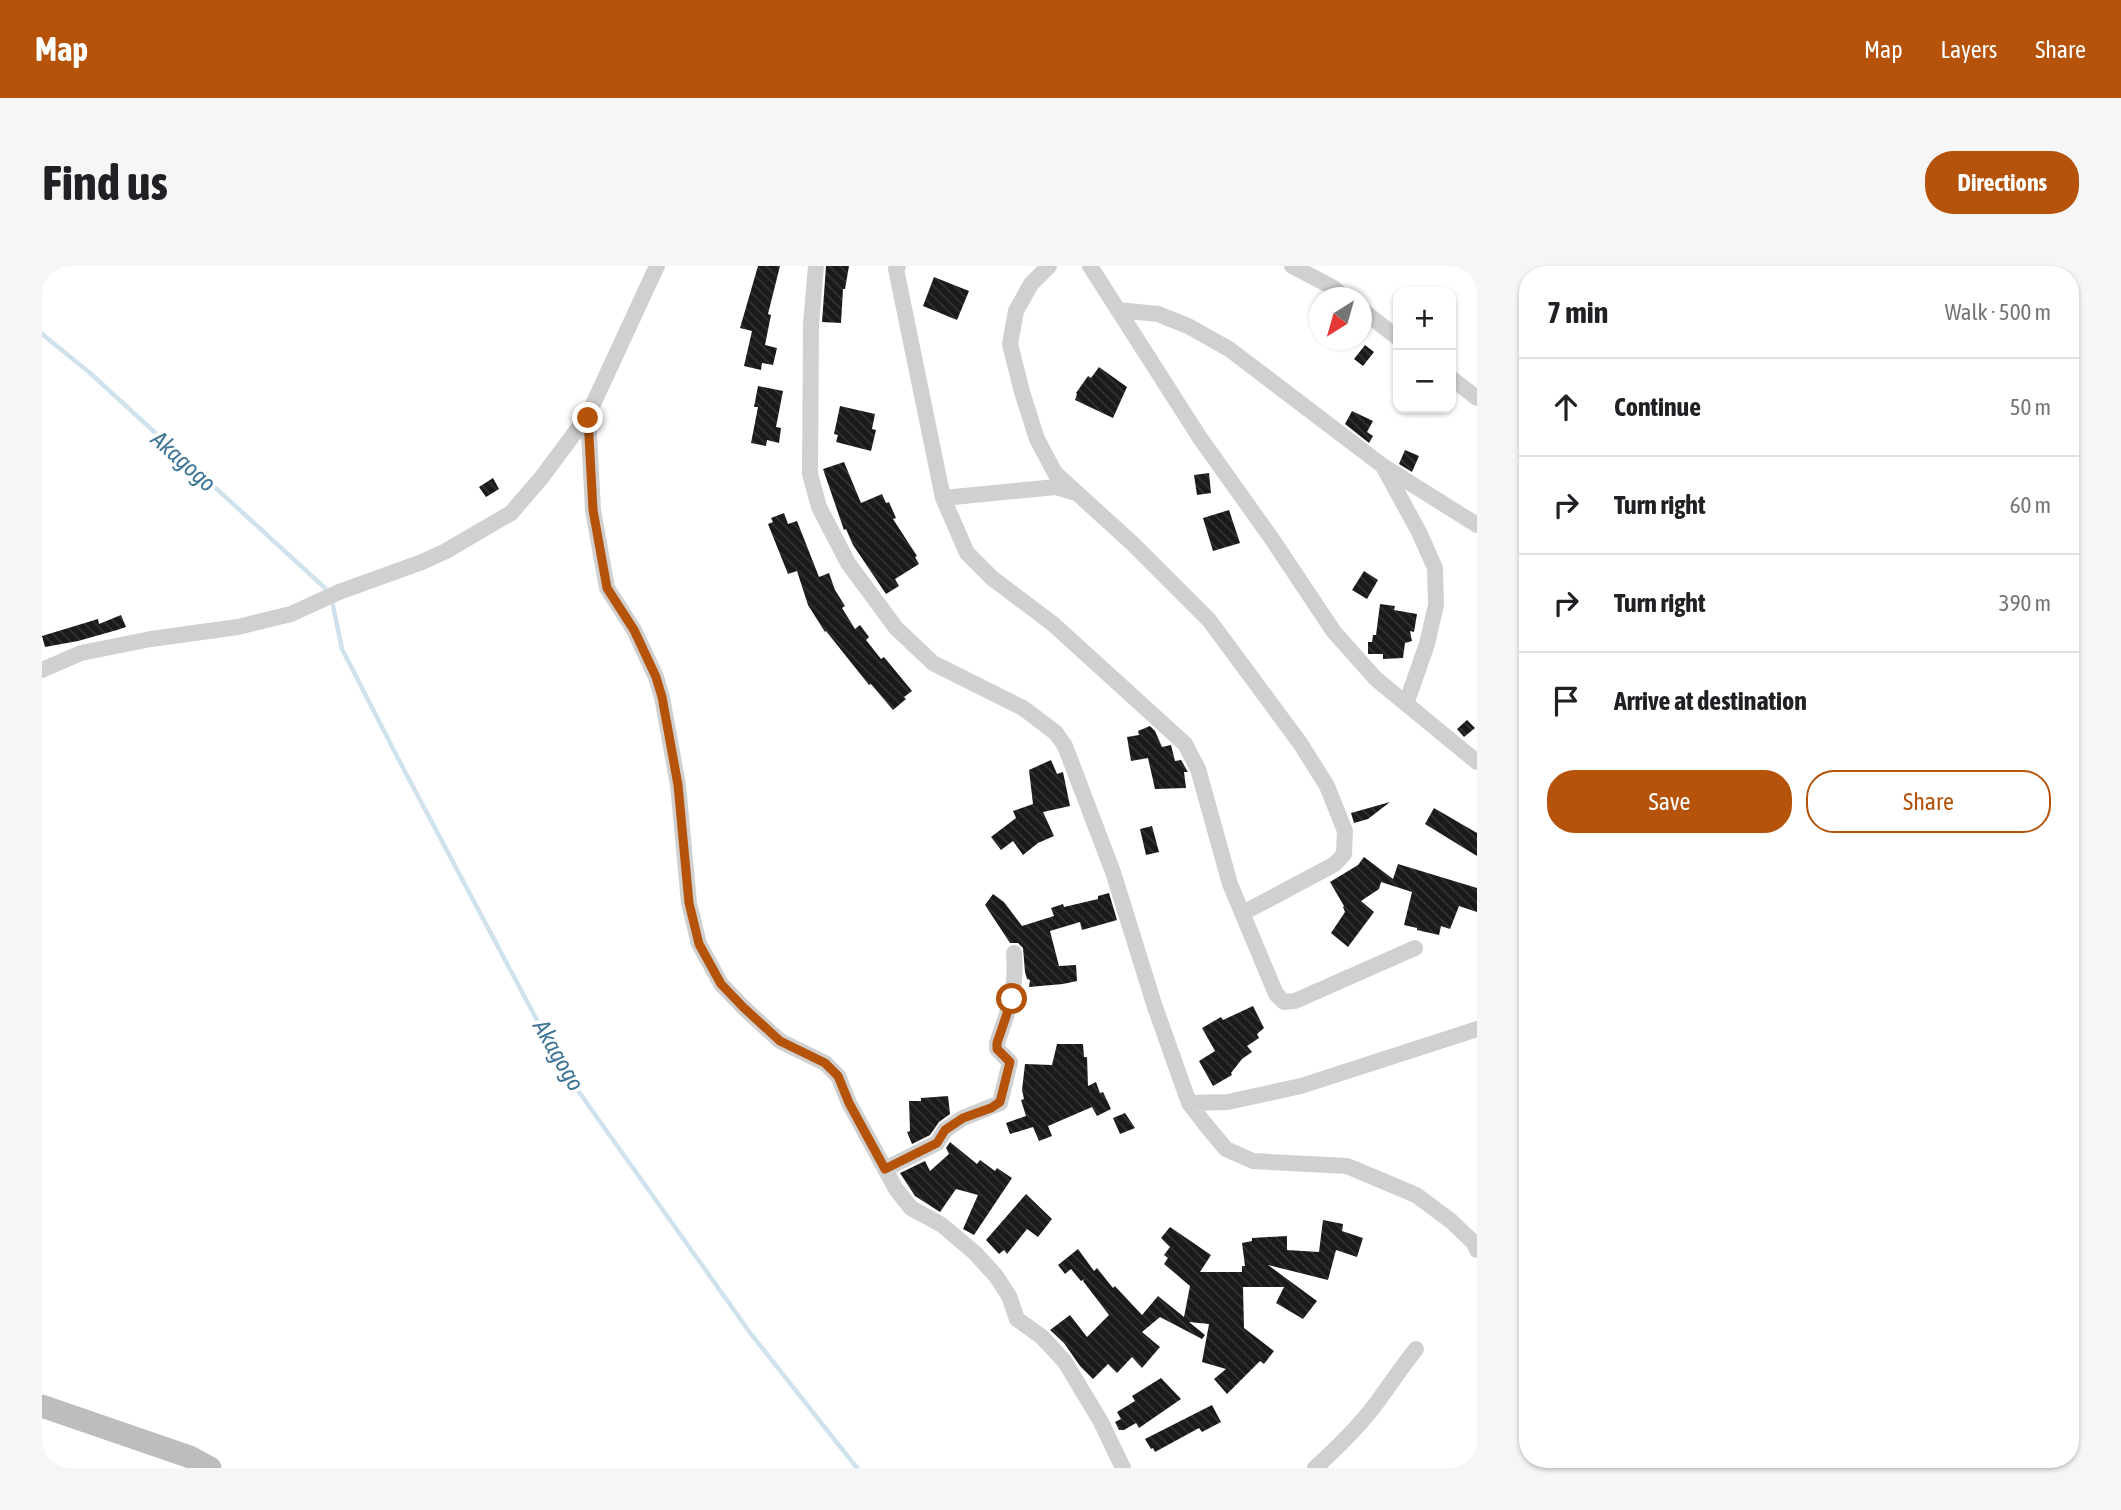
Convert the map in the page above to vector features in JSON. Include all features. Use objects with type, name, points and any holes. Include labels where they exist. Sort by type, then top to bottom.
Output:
[{"type":"main road","points":[[42,1406],[190,1457],[210,1468]]},
{"type":"street","points":[[42,670],[80,653],[278,618],[339,592],[422,562],[511,513],[542,477],[588,415],[657,266]]},
{"type":"street","points":[[816,266],[811,324],[810,474],[819,506],[848,563],[896,628],[933,663],[1023,708],[1056,733],[1065,747],[1113,872],[1154,1004],[1189,1103],[1226,1149],[1253,1161],[1347,1167],[1359,1171],[1416,1195],[1451,1221],[1474,1243],[1477,1250]]},
{"type":"street","points":[[898,266],[896,270],[943,498],[967,553],[992,578],[1054,624],[1185,744],[1198,769],[1230,884],[1276,994],[1284,1002],[1294,1001],[1415,948]]},
{"type":"street","points":[[1049,266],[1031,284],[1016,311],[1010,344],[1037,439],[1056,480],[1077,493],[1133,544],[1209,620],[1300,743],[1326,786],[1345,831],[1344,854],[1335,864],[1242,913]]},
{"type":"street","points":[[1090,266],[1200,438],[1334,632],[1376,679],[1477,762]]},
{"type":"street","points":[[1292,266],[1332,287]]},
{"type":"street","points":[[1118,310],[1158,314],[1188,326],[1229,349],[1383,466],[1477,525]]},
{"type":"street","points":[[1372,318],[1393,334]]},
{"type":"street","points":[[1456,382],[1477,398]]},
{"type":"street","points":[[588,415],[593,510],[607,588],[634,630],[656,677],[662,697],[678,785],[689,903],[699,944],[721,984],[743,1007],[780,1041],[825,1063],[838,1076],[849,1103],[895,1189],[911,1208],[942,1225],[975,1253],[996,1276],[1009,1296],[1017,1319],[1042,1337],[1065,1362],[1101,1422],[1123,1468]]},
{"type":"street","points":[[1383,466],[1435,568],[1436,605],[1427,644],[1406,705]]},
{"type":"street","points":[[943,498],[1056,480]]},
{"type":"street","points":[[885,1169],[937,1143],[945,1130],[963,1118],[1000,1102],[1010,1062],[997,1049],[997,1043],[1016,978],[1014,953]]},
{"type":"street","points":[[1189,1103],[1228,1102],[1301,1086],[1477,1029]]},
{"type":"street","points":[[1315,1468],[1382,1395],[1416,1349]]},
{"type":"building","points":[[758,266],[780,266],[768,314],[771,315],[765,345],[777,348],[773,365],[762,363],[761,370],[744,366],[752,331],[740,328]]},
{"type":"building","points":[[826,266],[849,266],[843,289],[841,323],[822,322]]},
{"type":"building","points":[[934,277],[969,291],[957,320],[923,306]]},
{"type":"building","points":[[1361,350],[1374,352],[1363,366],[1354,359]]},
{"type":"building","points":[[1099,367],[1127,387],[1113,418],[1075,400],[1076,393],[1088,376],[1091,378]]},
{"type":"building","points":[[758,386],[783,391],[776,427],[781,428],[779,443],[767,440],[766,446],[751,443],[758,407],[754,407]]},
{"type":"building","points":[[840,406],[875,414],[872,429],[876,430],[871,451],[836,442],[838,435],[834,434]]},
{"type":"building","points":[[1352,411],[1373,421],[1367,432],[1373,436],[1369,443],[1345,424]]},
{"type":"building","points":[[1405,450],[1419,456],[1412,472],[1399,464]]},
{"type":"building","points":[[844,462],[861,503],[882,494],[886,503],[889,502],[896,518],[893,519],[917,556],[915,557],[919,564],[895,579],[899,586],[886,594],[853,545],[846,529],[844,530],[823,469]]},
{"type":"building","points":[[1209,473],[1211,493],[1197,495],[1194,475]]},
{"type":"building","points":[[493,478],[499,489],[486,497],[479,487]]},
{"type":"building","points":[[1229,510],[1240,543],[1213,551],[1203,518]]},
{"type":"building","points":[[784,513],[788,524],[797,521],[819,577],[829,573],[845,606],[842,608],[855,629],[860,625],[869,637],[866,640],[912,691],[893,710],[825,632],[808,605],[797,571],[788,574],[768,524],[773,522],[771,518]]},
{"type":"building","points":[[1364,571],[1378,580],[1367,599],[1352,590]]},
{"type":"building","points":[[1380,604],[1395,606],[1394,610],[1417,614],[1414,632],[1410,631],[1412,641],[1405,643],[1403,658],[1383,659],[1383,654],[1368,654],[1368,642],[1372,642],[1373,635],[1376,635]]},
{"type":"building","points":[[121,615],[126,627],[45,647],[42,636],[98,619],[99,624]]},
{"type":"building","points":[[1467,720],[1475,728],[1464,737],[1457,729]]},
{"type":"building","points":[[1150,726],[1162,747],[1171,745],[1175,761],[1181,760],[1188,772],[1184,772],[1186,788],[1155,789],[1148,758],[1131,761],[1127,737],[1139,735],[1138,731]]},
{"type":"building","points":[[1051,760],[1057,774],[1063,772],[1070,806],[1043,812],[1054,836],[1038,843],[1023,855],[1013,841],[1001,850],[991,837],[1016,818],[1013,811],[1033,804],[1029,770]]},
{"type":"building","points":[[1390,802],[1368,819],[1354,823],[1351,813]]},
{"type":"building","points":[[1434,808],[1477,833],[1477,856],[1425,824]]},
{"type":"building","points":[[1152,826],[1159,852],[1146,855],[1140,829]]},
{"type":"building","points":[[1364,857],[1393,879],[1398,864],[1477,888],[1477,912],[1459,906],[1450,929],[1441,926],[1439,935],[1417,930],[1404,925],[1412,892],[1381,882],[1379,889],[1361,901],[1374,912],[1348,947],[1331,933],[1345,912],[1330,882],[1358,865]]},
{"type":"building","points":[[1109,893],[1117,920],[1082,930],[1080,922],[1050,931],[1059,966],[1076,965],[1077,981],[1063,984],[1029,987],[1023,948],[1018,943],[1010,943],[985,905],[993,894],[1004,902],[1022,926],[1054,916],[1051,908],[1098,899],[1098,896]]},
{"type":"building","points":[[1253,1006],[1264,1028],[1257,1034],[1259,1038],[1247,1046],[1252,1052],[1242,1059],[1232,1075],[1213,1086],[1199,1061],[1215,1051],[1202,1028],[1221,1017],[1223,1020]]},
{"type":"building","points":[[1057,1044],[1083,1044],[1084,1057],[1087,1057],[1088,1086],[1096,1082],[1111,1109],[1097,1116],[1092,1107],[1048,1126],[1052,1136],[1039,1141],[1033,1127],[1010,1134],[1006,1123],[1026,1116],[1021,1100],[1024,1099],[1022,1090],[1025,1064],[1052,1065]]},
{"type":"building","points":[[948,1096],[950,1114],[939,1122],[930,1135],[912,1144],[907,1132],[910,1131],[909,1101]]},
{"type":"building","points":[[1125,1113],[1135,1128],[1120,1134],[1113,1118]]},
{"type":"building","points":[[950,1142],[977,1164],[980,1160],[995,1171],[997,1168],[1012,1178],[974,1235],[963,1229],[978,1195],[956,1189],[940,1212],[915,1196],[900,1173],[925,1161],[930,1171],[949,1154],[946,1148]]},
{"type":"building","points":[[1026,1194],[1052,1219],[1038,1237],[1027,1229],[1007,1254],[1004,1250],[999,1254],[986,1240]]},
{"type":"building","points":[[1323,1220],[1343,1224],[1342,1231],[1363,1238],[1357,1257],[1336,1250],[1328,1280],[1268,1265],[1317,1301],[1303,1319],[1276,1303],[1284,1287],[1243,1287],[1244,1328],[1274,1351],[1264,1364],[1260,1361],[1227,1394],[1214,1379],[1226,1369],[1202,1362],[1209,1324],[1189,1322],[1205,1335],[1202,1339],[1160,1317],[1142,1332],[1160,1347],[1142,1368],[1132,1357],[1117,1373],[1108,1364],[1093,1379],[1050,1330],[1070,1315],[1087,1337],[1109,1315],[1083,1281],[1085,1279],[1081,1281],[1071,1269],[1065,1274],[1058,1265],[1078,1249],[1094,1271],[1097,1268],[1113,1288],[1115,1286],[1142,1315],[1158,1296],[1184,1317],[1190,1286],[1164,1264],[1168,1258],[1164,1255],[1170,1247],[1161,1238],[1170,1227],[1211,1255],[1200,1272],[1242,1272],[1242,1266],[1245,1266],[1242,1243],[1252,1241],[1252,1238],[1287,1236],[1287,1250],[1319,1252]]},
{"type":"building","points":[[1161,1378],[1181,1399],[1139,1428],[1136,1423],[1119,1430],[1115,1422],[1121,1419],[1117,1412],[1135,1401],[1132,1396]]},
{"type":"building","points":[[1212,1405],[1221,1422],[1202,1432],[1199,1428],[1155,1452],[1151,1449],[1145,1439]]},
{"type":"waterway","name":"Akagogo","points":[[42,334],[90,373],[325,588]]},
{"type":"waterway","name":"Akagogo","points":[[332,601],[342,649],[564,1071],[751,1334],[857,1468]]},
{"type":"route","points":[[588,418],[593,510],[607,588],[634,630],[656,677],[662,697],[678,785],[689,903],[699,944],[721,984],[780,1041],[825,1063],[838,1076],[849,1103],[885,1169],[937,1143],[945,1130],[963,1118],[1000,1102],[1010,1062],[997,1049],[997,1043],[1012,999]]}]
